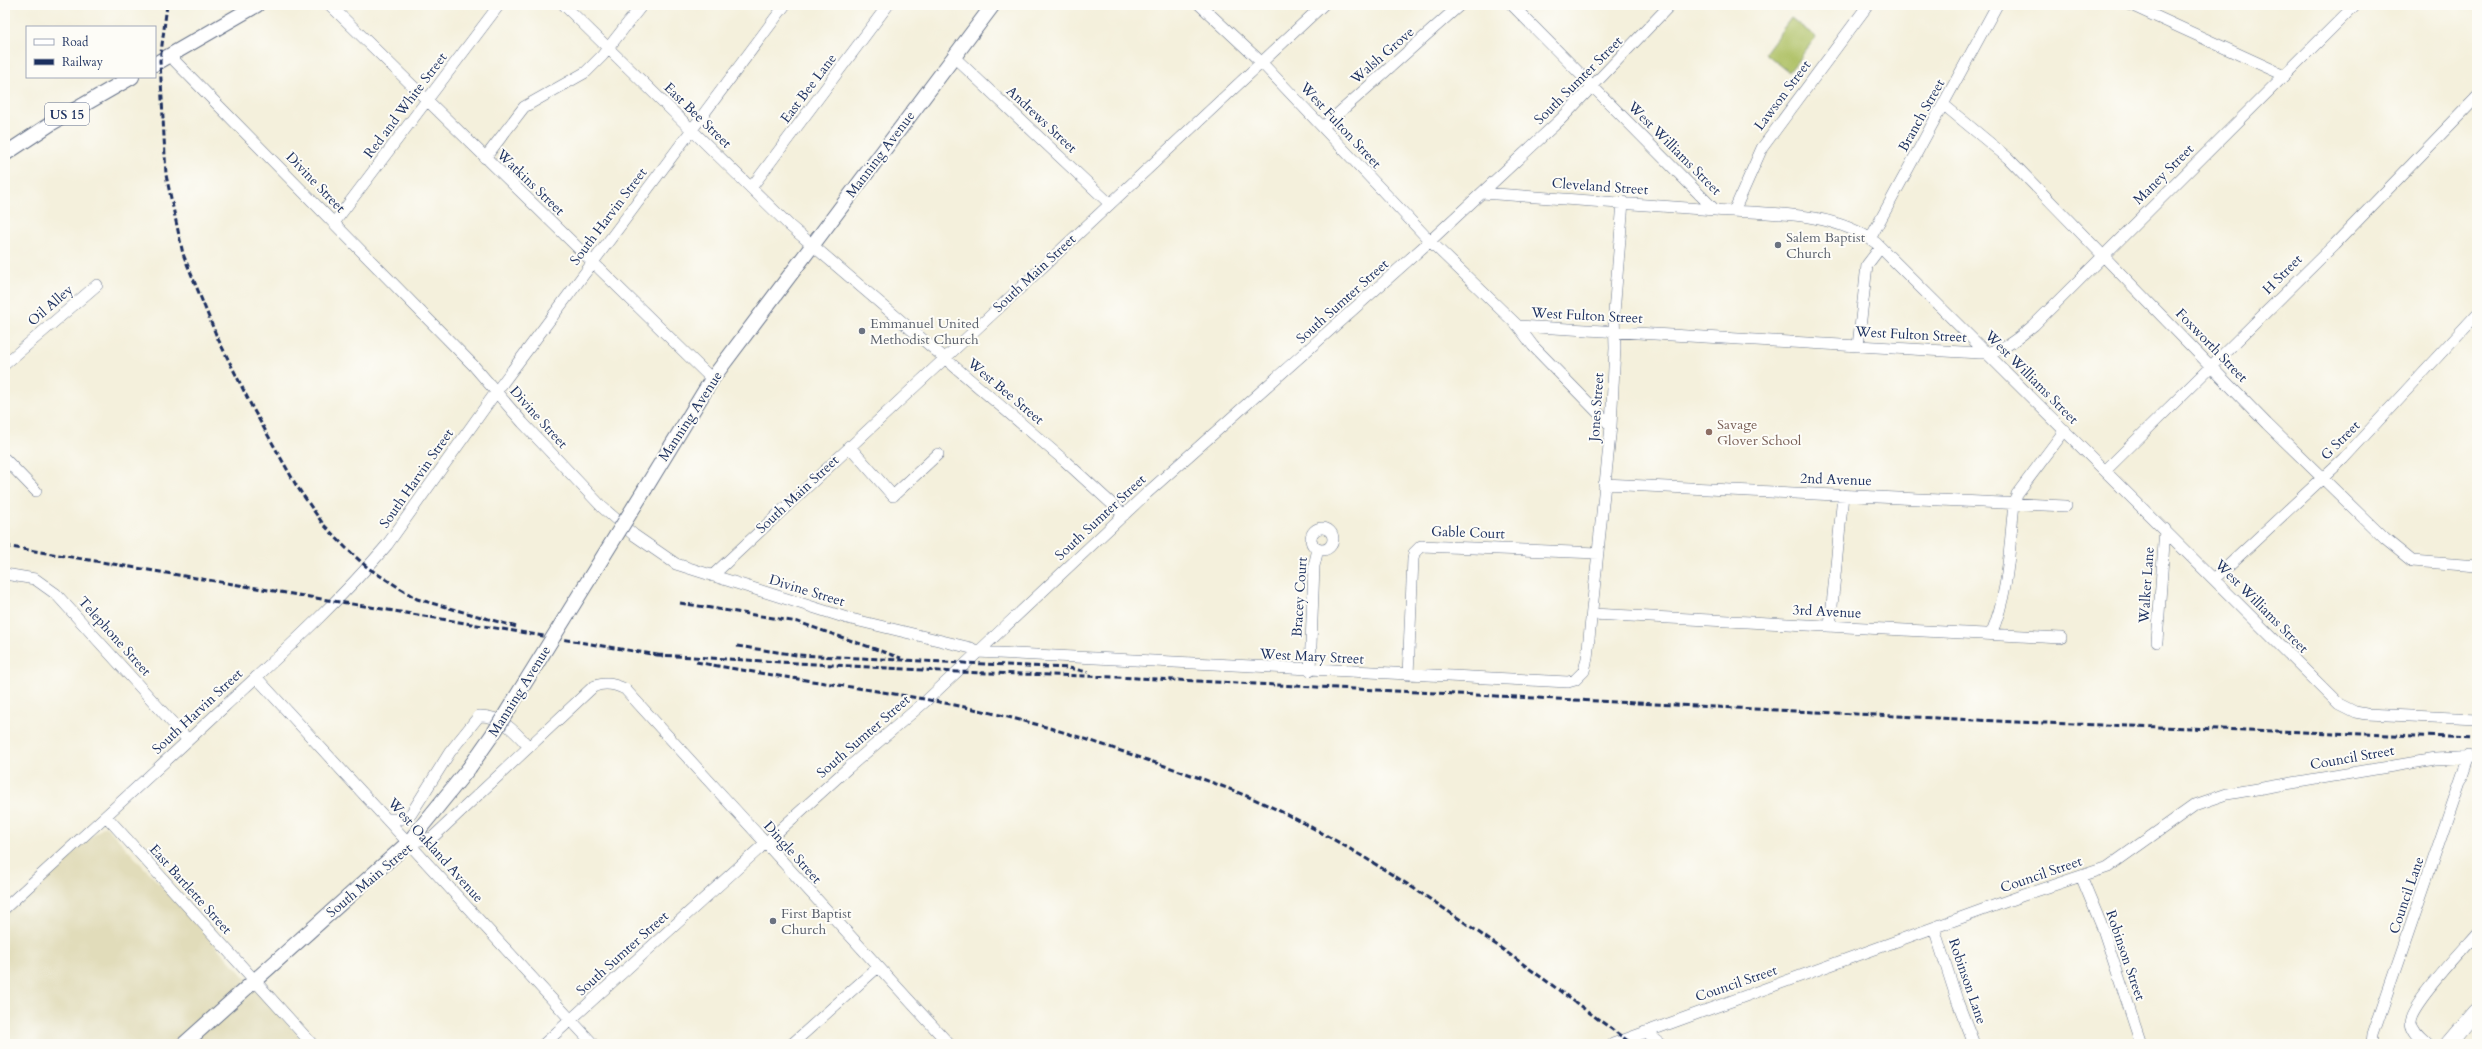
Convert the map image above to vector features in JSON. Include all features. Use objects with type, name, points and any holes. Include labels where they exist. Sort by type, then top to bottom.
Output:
[{"type":"highway","points":[[2449,1044],[2477,1011]]},
{"type":"main road","points":[[156,63],[257,5]]},
{"type":"main road","name":"Manning Avenue","points":[[409,842],[469,768],[495,731],[712,380],[993,5]]},
{"type":"main road","name":"US 15","points":[[5,154],[52,123],[130,78]]},
{"type":"main road","name":"South Main Street","points":[[184,1044],[409,842]]},
{"type":"street","name":"Watkins Street","points":[[330,5],[712,380]]},
{"type":"street","name":"Red and White Street","points":[[334,222],[499,5]]},
{"type":"street","name":"East Bee Street","points":[[564,5],[812,246]]},
{"type":"street","points":[[485,158],[524,107],[586,72],[609,48],[642,5]]},
{"type":"street","name":"South Harvin Street","points":[[5,908],[256,677],[337,600],[377,556],[592,262],[785,5]]},
{"type":"street","name":"East Bee Lane","points":[[751,188],[888,5]]},
{"type":"street","name":"West Fulton Street","points":[[1200,5],[1261,62],[1430,241],[1518,326],[1986,353]]},
{"type":"street","name":"South Main Street","points":[[712,576],[1109,203],[1323,5]]},
{"type":"street","name":"Walsh Grove","points":[[1323,127],[1460,5]]},
{"type":"street","name":"West Williams Street","points":[[1512,5],[1716,210],[1835,222],[1870,239],[2065,430],[2327,694],[2345,708],[2366,714],[2477,719]]},
{"type":"street","name":"South Sumter Street","points":[[544,1044],[765,843],[921,706],[1124,515],[1430,241],[1594,87],[1670,5]]},
{"type":"street","name":"Lawson Street","points":[[1734,211],[1762,148],[1868,5]]},
{"type":"street","name":"Branch Street","points":[[1870,239],[1998,5]]},
{"type":"street","points":[[2131,5],[2284,75]]},
{"type":"street","name":"Maney Street","points":[[1986,353],[2003,348],[2019,338],[2059,302],[2104,255],[2355,5]]},
{"type":"street","name":"Divine Street","points":[[169,55],[473,364],[496,392],[602,506],[634,536],[676,564],[847,618],[971,648],[977,652]]},
{"type":"street","name":"Andrews Street","points":[[954,57],[1109,203]]},
{"type":"street","name":"H Street","points":[[2106,471],[2335,244],[2477,97]]},
{"type":"street","name":"Foxworth Street","points":[[1944,104],[1995,145],[2323,478],[2405,556],[2419,562],[2477,566]]},
{"type":"street","name":"Cleveland Street","points":[[1482,193],[1623,202],[1716,210]]},
{"type":"street","name":"Jones Street","points":[[1592,614],[1611,426],[1623,202]]},
{"type":"street","name":"West Bee Street","points":[[812,246],[1065,461],[1124,515]]},
{"type":"street","points":[[1858,346],[1867,265],[1880,248]]},
{"type":"street","name":"Oil Alley","points":[[5,364],[97,285]]},
{"type":"street","name":"G Street","points":[[2214,579],[2323,478],[2386,414],[2477,314]]},
{"type":"street","points":[[1518,326],[1533,346],[1611,426]]},
{"type":"street","points":[[1991,634],[1998,618],[2005,590],[2014,504],[2017,494],[2065,430]]},
{"type":"street","points":[[849,446],[893,496],[938,454]]},
{"type":"street","points":[[5,459],[36,491]]},
{"type":"street","name":"2nd Avenue","points":[[1604,484],[2066,506]]},
{"type":"street","points":[[1830,626],[1843,495]]},
{"type":"street","name":"Walker Lane","points":[[2157,642],[2165,530]]},
{"type":"street","name":"Gable Court","points":[[1408,676],[1413,559],[1414,554],[1421,546],[1598,553]]},
{"type":"street","name":"Bracey Court","points":[[1310,670],[1314,566],[1318,549]]},
{"type":"street","name":"Telephone Street","points":[[5,574],[36,579],[56,594],[188,740]]},
{"type":"street","name":"3rd Avenue","points":[[1592,614],[2061,638]]},
{"type":"street","name":"West Mary Street","points":[[977,652],[1408,676],[1568,682],[1575,680],[1586,667],[1592,614]]},
{"type":"street","name":"West Oakland Avenue","points":[[256,677],[593,1044]]},
{"type":"street","name":"South Main Street","points":[[409,842],[432,838],[528,746],[593,687],[598,684],[613,684]]},
{"type":"street","name":"Dingle Street","points":[[613,684],[625,689],[949,1044]]},
{"type":"street","points":[[388,819],[401,819],[411,814],[450,752],[479,716],[491,715],[515,732],[528,746]]},
{"type":"street","name":"Council Street","points":[[1613,1044],[2117,862],[2165,826],[2204,800],[2227,794],[2368,769],[2435,759],[2473,756]]},
{"type":"street","name":"Council Lane","points":[[2372,1044],[2373,1034],[2473,756]]},
{"type":"street","name":"East Bartlette Street","points":[[106,816],[312,1044]]},
{"type":"street","name":"Robinson Street","points":[[2081,876],[2102,929],[2141,1044]]},
{"type":"street","name":"Robinson Lane","points":[[1934,928],[1958,1003],[1974,1044]]},
{"type":"street","points":[[2427,1044],[2415,1033],[2411,1022],[2412,1014],[2424,996],[2477,934]]},
{"type":"street","points":[[792,1044],[878,967]]},
{"type":"street","points":[[1645,1032],[1660,1044]]},
{"type":"shaded area","points":[[105,825],[306,1044],[5,1044],[5,914]]},
{"type":"green space","points":[[1791,18],[1816,37],[1789,72],[1765,53]]},
{"type":"railway","points":[[167,5],[160,61],[166,175],[183,254],[217,337],[252,407],[296,485],[323,524],[368,568],[417,599],[517,627]]},
{"type":"railway","points":[[5,546],[663,656]]},
{"type":"railway","points":[[680,603],[798,622],[901,658]]},
{"type":"railway","points":[[737,646],[797,655],[1069,668],[1088,672]]},
{"type":"railway","points":[[657,655],[957,672],[1116,677],[2016,722],[2477,738]]},
{"type":"railway","points":[[696,662],[897,694],[1016,719],[1088,740],[1238,792],[1284,813],[1330,838],[1420,892],[1506,951],[1632,1044]]},
{"type":"place","name":"Salem Baptist Church","points":[[1778,245]]},
{"type":"place","name":"Emmanuel United Methodist Church","points":[[862,331]]},
{"type":"place","name":"Savage Glover School","points":[[1709,432]]},
{"type":"place","name":"First Baptist Church","points":[[773,921]]}]
